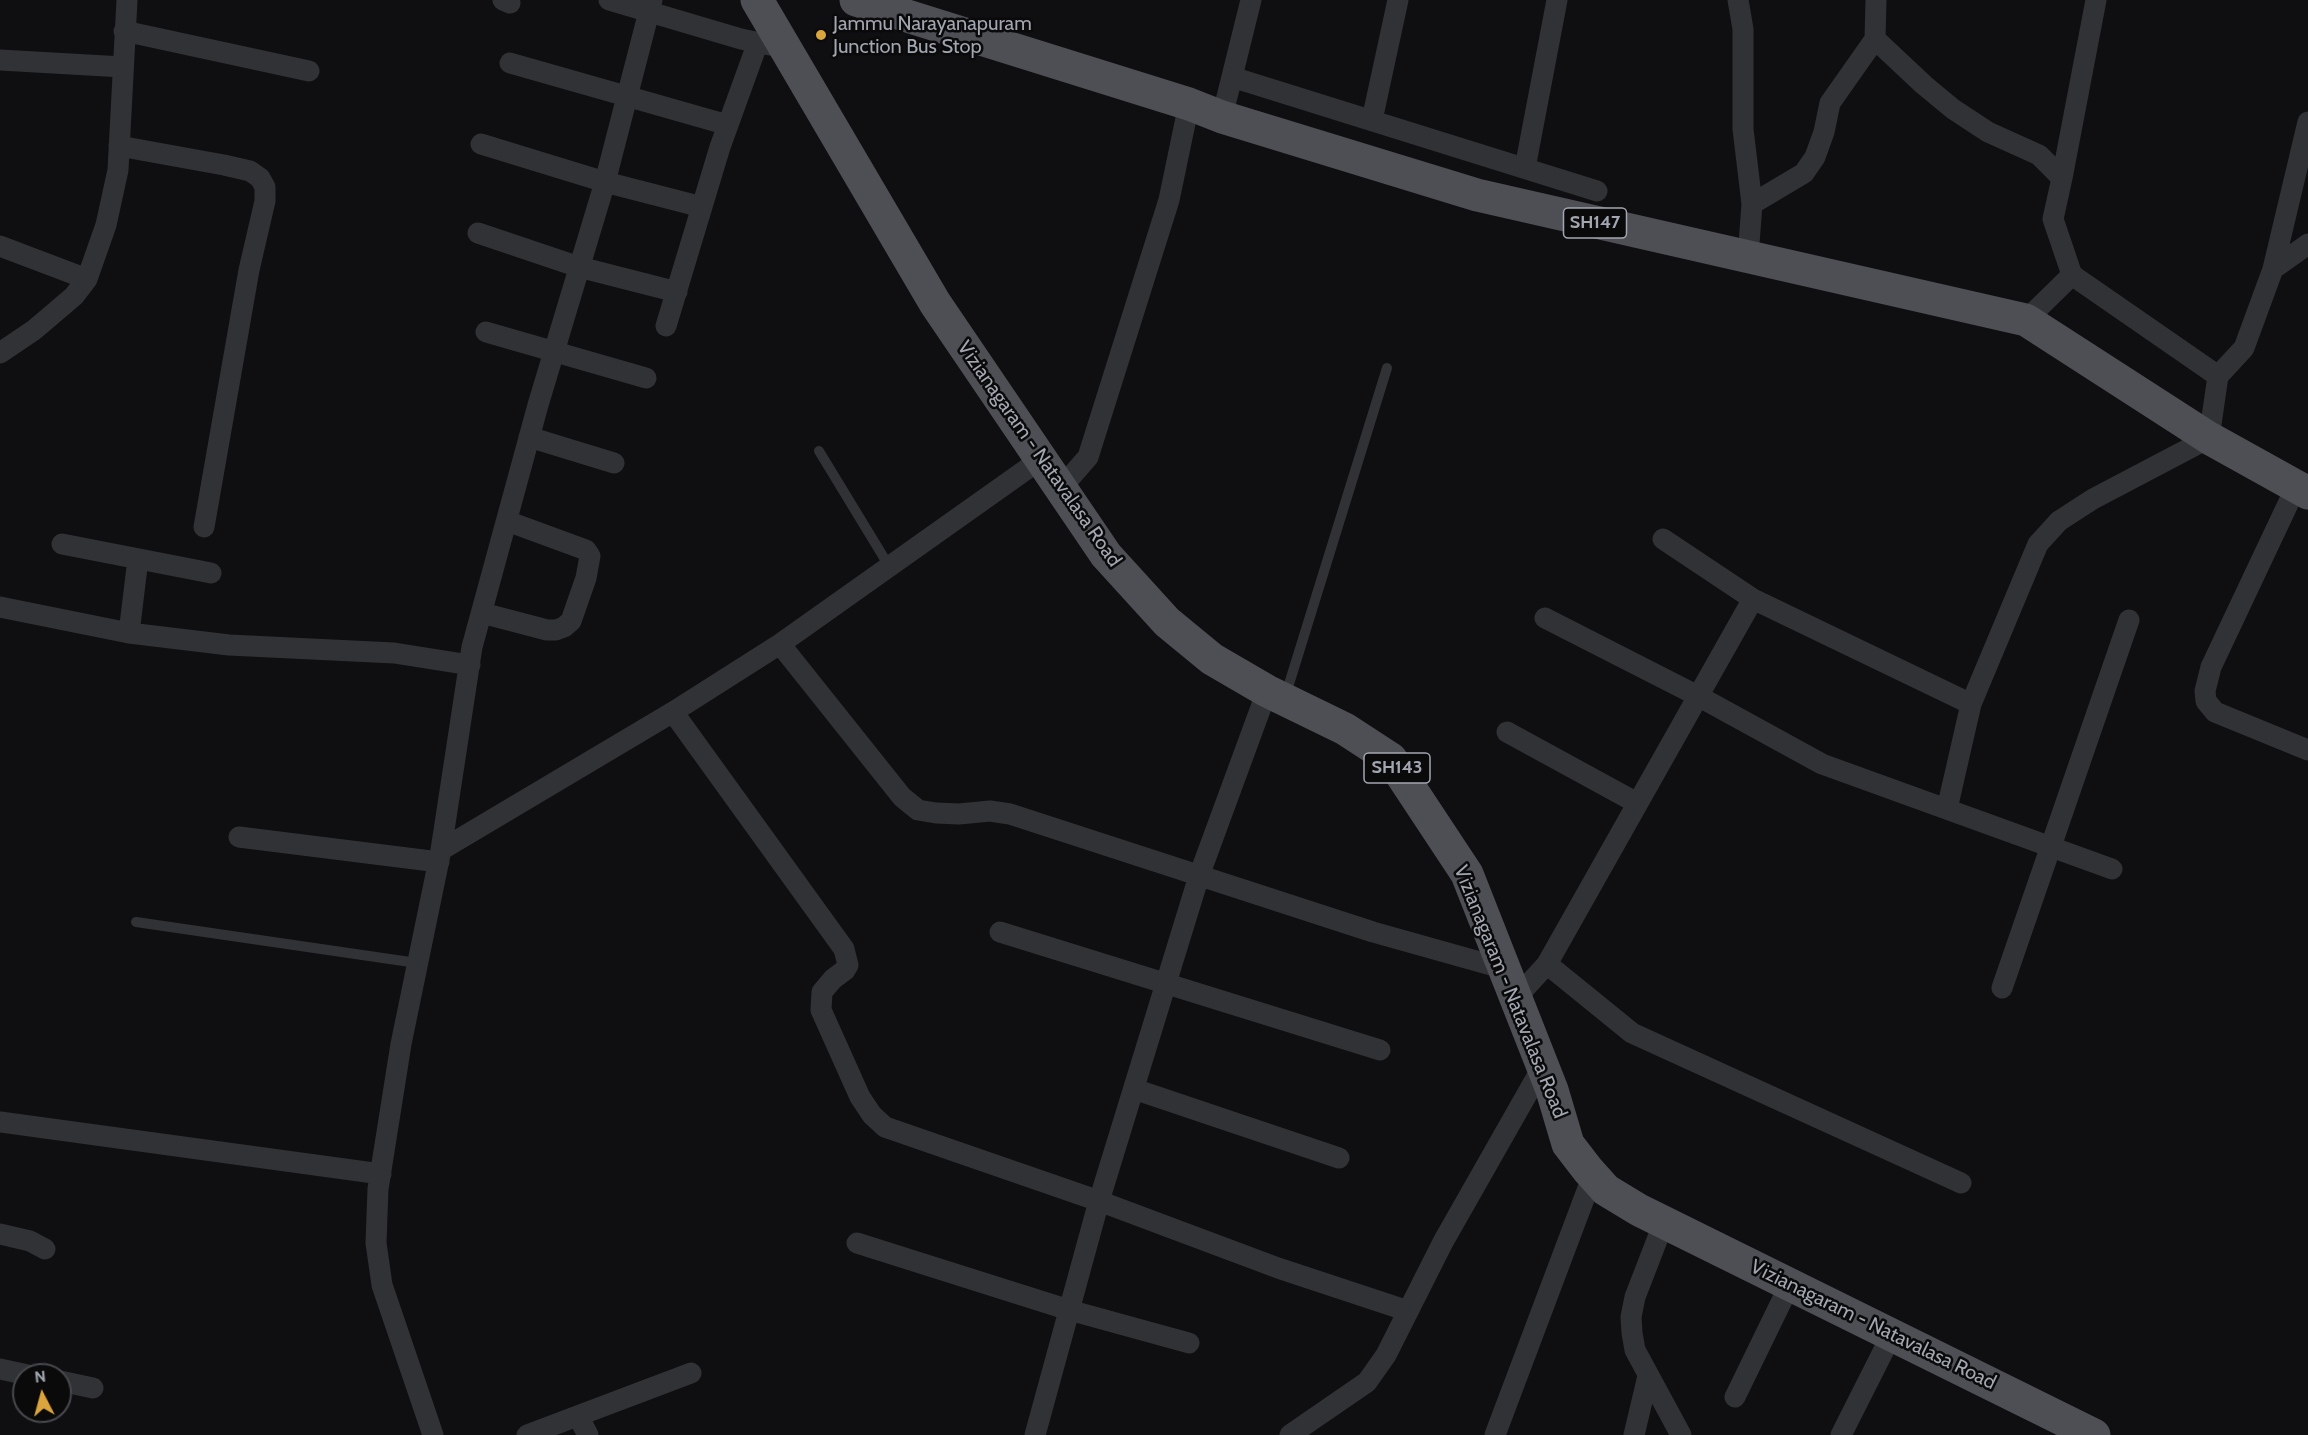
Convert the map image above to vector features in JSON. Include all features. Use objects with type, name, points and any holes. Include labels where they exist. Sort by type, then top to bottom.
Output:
[{"type":"main road","name":"Vizianagaram - Natavalasa Road","points":[[757,0],[772,45],[935,303],[1106,555],[1167,622],[1212,659],[1275,696],[1345,729],[1391,759],[1467,874],[1543,1066],[1568,1144],[1606,1190],[1639,1210],[2094,1435]]},
{"type":"main road","name":"SH147","points":[[856,0],[1190,104],[1222,117],[1477,195],[2026,320],[2209,438],[2302,490]]},
{"type":"street","points":[[0,353],[66,303],[87,279],[106,225],[118,170],[127,0]]},
{"type":"street","points":[[609,0],[651,5],[772,45],[728,125],[666,326]]},
{"type":"street","points":[[1222,117],[1251,0]]},
{"type":"street","points":[[1372,120],[1398,0]]},
{"type":"street","points":[[1525,168],[1557,0]]},
{"type":"street","points":[[1738,0],[1743,29],[1743,129],[1752,204],[1748,257]]},
{"type":"street","points":[[1752,204],[1804,173],[1815,157],[1824,132],[1830,103],[1875,39],[1876,0]]},
{"type":"street","points":[[2096,0],[2054,219],[2072,275],[2218,376]]},
{"type":"street","points":[[433,1435],[381,1285],[376,1243],[381,1174],[401,1044],[440,856],[470,665],[482,613],[529,437],[605,182],[651,5]]},
{"type":"street","points":[[124,31],[309,72]]},
{"type":"street","points":[[1875,39],[1953,109],[1988,132],[2039,155],[2062,178]]},
{"type":"street","points":[[0,60],[123,67]]},
{"type":"street","points":[[510,63],[728,125]]},
{"type":"street","points":[[1232,76],[1598,191]]},
{"type":"street","points":[[1060,488],[1088,457],[1169,200],[1190,104]]},
{"type":"street","points":[[1947,809],[1971,704],[2038,544],[2058,521],[2093,499],[2209,438],[2218,376],[2244,348],[2273,269],[2308,122]]},
{"type":"street","points":[[481,144],[605,182],[702,207]]},
{"type":"street","points":[[119,146],[250,171],[260,178],[265,188],[265,201],[249,270],[204,527]]},
{"type":"street","points":[[478,233],[579,267],[677,292]]},
{"type":"street","points":[[2273,269],[2308,243]]},
{"type":"street","points":[[0,246],[87,279]]},
{"type":"street","points":[[2026,320],[2072,275]]},
{"type":"street","points":[[486,332],[646,378]]},
{"type":"street","points":[[529,437],[614,463]]},
{"type":"street","points":[[239,837],[440,856],[780,644],[1041,459]]},
{"type":"street","points":[[2302,490],[2211,667],[2205,691],[2206,701],[2215,712],[2308,750]]},
{"type":"street","points":[[482,613],[547,630],[556,630],[571,621],[586,578],[590,556],[586,550],[507,521]]},
{"type":"street","points":[[1663,539],[1753,599],[1971,704]]},
{"type":"street","points":[[62,544],[211,573]]},
{"type":"street","points":[[129,633],[138,559]]},
{"type":"street","points":[[780,644],[902,797],[918,810],[959,814],[990,811],[1010,814],[1372,932],[1510,983],[1547,964],[1753,599]]},
{"type":"street","points":[[0,607],[129,633],[229,645],[394,653],[470,665]]},
{"type":"street","points":[[1545,618],[1698,696],[1822,764],[2112,869]]},
{"type":"street","points":[[2002,988],[2129,620]]},
{"type":"street","points":[[1035,1435],[1099,1201],[1199,876],[1275,696]]},
{"type":"street","points":[[673,712],[844,949],[848,965],[822,992],[821,1010],[860,1097],[872,1115],[885,1127],[1099,1201],[1278,1268],[1408,1311]]},
{"type":"street","points":[[1507,732],[1637,803]]},
{"type":"street","points":[[1000,932],[1380,1050]]},
{"type":"street","points":[[1547,964],[1632,1033],[1961,1183]]},
{"type":"street","points":[[1290,1435],[1366,1382],[1386,1355],[1443,1242],[1543,1066]]},
{"type":"street","points":[[1134,1089],[1339,1158]]},
{"type":"street","points":[[0,1122],[381,1174]]},
{"type":"street","points":[[1495,1435],[1593,1175]]},
{"type":"street","points":[[1664,1222],[1635,1297],[1631,1317],[1635,1350],[1647,1376],[1681,1435]]},
{"type":"street","points":[[0,1234],[30,1242],[45,1249]]},
{"type":"street","points":[[857,1244],[1069,1310],[1189,1343]]},
{"type":"street","points":[[1735,1397],[1790,1284]]},
{"type":"street","points":[[1841,1435],[1892,1334]]},
{"type":"street","points":[[527,1435],[691,1373]]},
{"type":"street","points":[[1634,1435],[1647,1376]]},
{"type":"street","points":[[72,1384],[93,1388]]},
{"type":"street","points":[[579,1416],[588,1435]]},
{"type":"lane","points":[[1275,696],[1387,368]]},
{"type":"lane","points":[[819,452],[889,566]]},
{"type":"lane","points":[[136,922],[417,963]]},
{"type":"place","name":"Jammu Narayanapuram Junction Bus Stop","points":[[821,35]]}]
